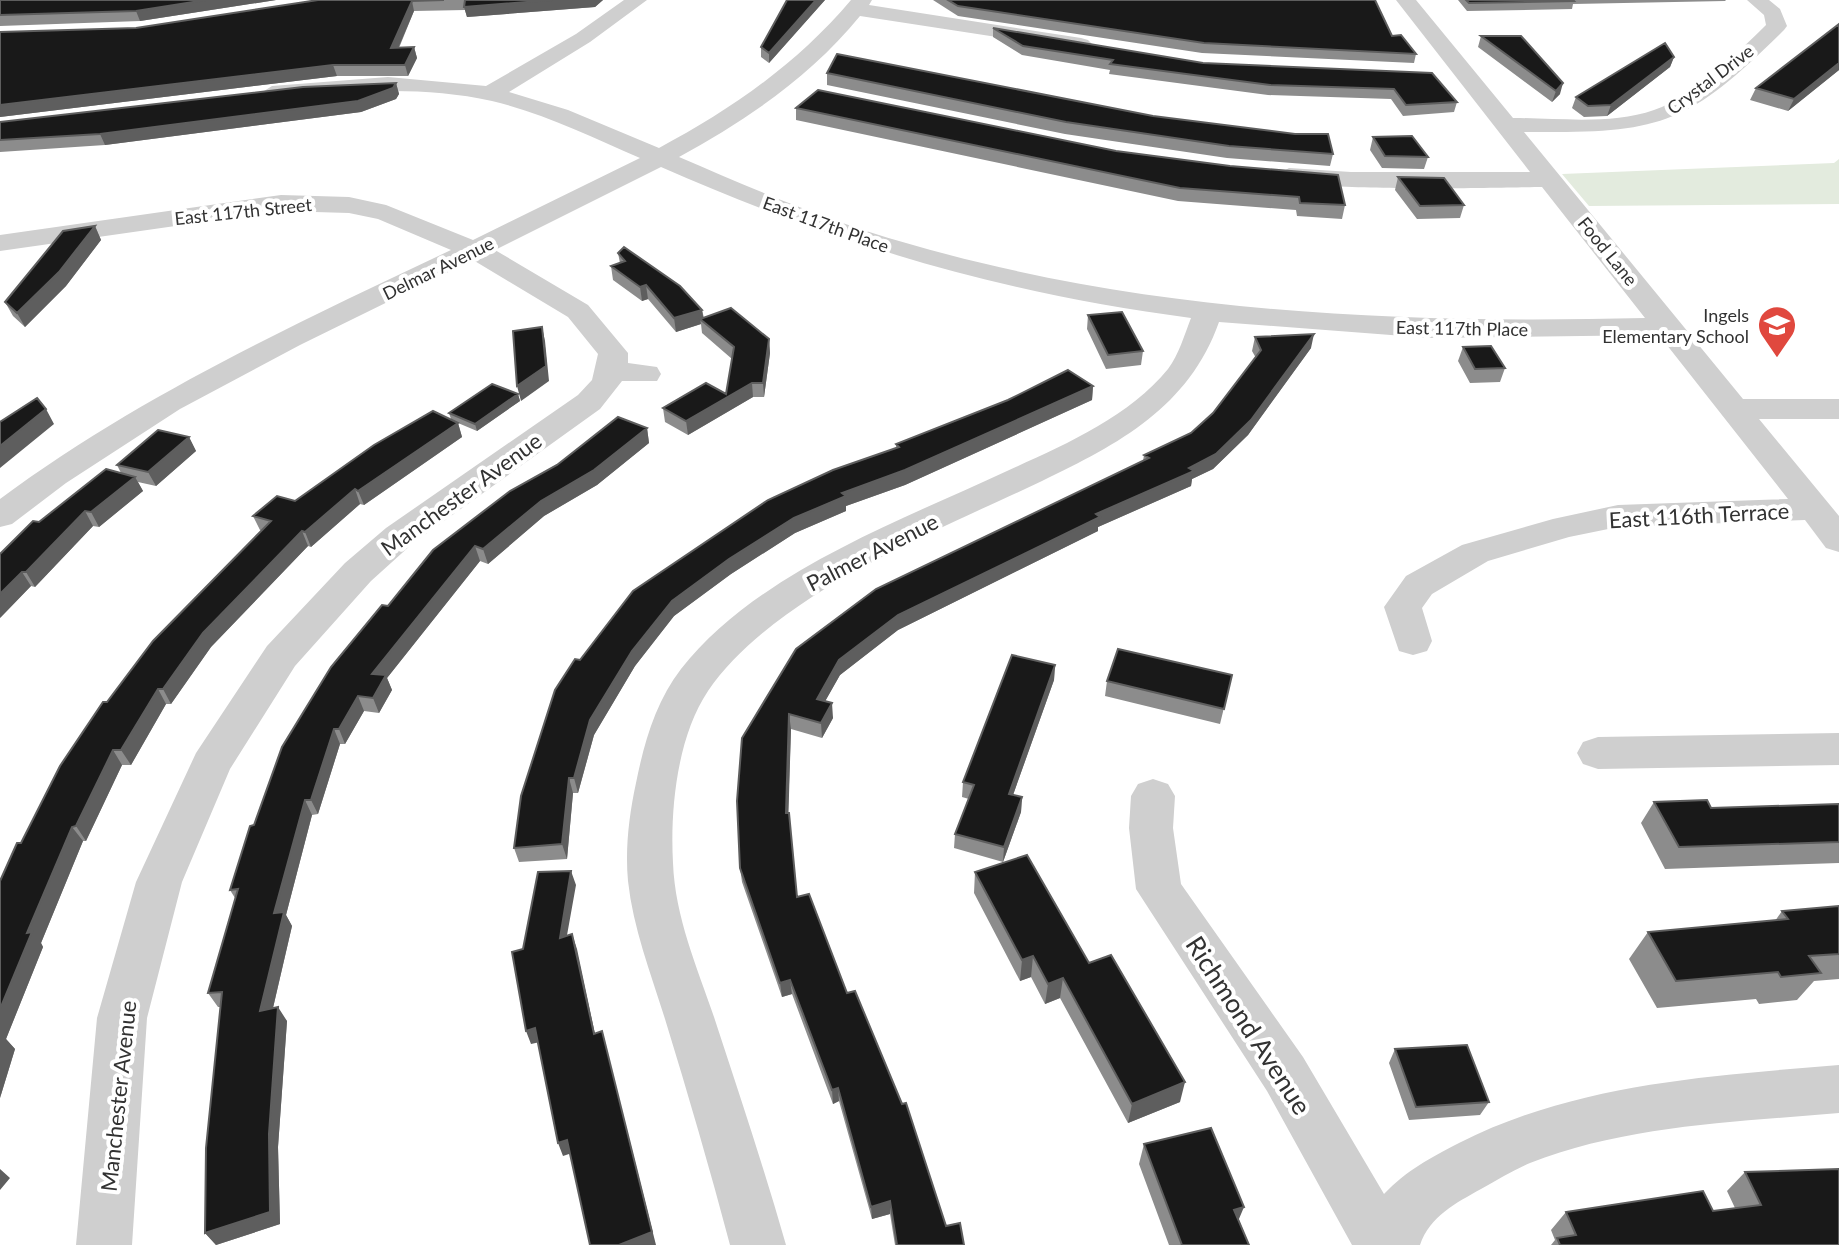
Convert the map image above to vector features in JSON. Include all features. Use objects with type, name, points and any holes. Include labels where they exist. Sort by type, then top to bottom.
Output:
[{"type":"street","points":[[601,0],[634,2]]},
{"type":"street","name":"Food Lane","points":[[1406,0],[1839,540]]},
{"type":"street","name":"Crystal Drive","points":[[1507,125],[1630,122],[1671,111],[1741,60],[1777,26],[1773,13],[1757,0]]},
{"type":"street","points":[[489,94],[583,38],[634,2]]},
{"type":"street","points":[[859,4],[1104,48]]},
{"type":"street","name":"Delmar Avenue","points":[[0,516],[30,492],[159,407],[659,158],[776,83],[822,45],[859,4]]},
{"type":"street","points":[[1438,74],[1466,75]]},
{"type":"street","name":"East 117th Place","points":[[248,96],[324,86],[393,83],[489,94],[568,118],[795,215],[898,249],[1028,281],[1208,312],[1302,322],[1440,329],[1668,326]]},
{"type":"street","points":[[776,83],[807,90]]},
{"type":"street","points":[[1261,172],[1351,180],[1550,179]]},
{"type":"street","name":"East 117th Street","points":[[2,246],[281,203],[315,202],[386,213],[474,250]]},
{"type":"street","name":"Manchester Avenue","points":[[104,1245],[122,1018],[159,882],[211,764],[281,656],[358,572],[399,536],[589,402],[607,384],[630,372],[578,311],[474,250]]},
{"type":"street","name":"Palmer Avenue","points":[[758,1245],[659,922],[649,865],[654,784],[683,700],[695,679],[731,642],[811,580],[1082,448],[1143,410],[1189,360],[1208,312]]},
{"type":"street","points":[[1734,409],[1839,409]]},
{"type":"street","name":"East 116th Terrace","points":[[1413,641],[1403,607],[1419,585],[1475,553],[1618,516],[1815,509]]},
{"type":"street","points":[[1598,753],[1839,749]]},
{"type":"street","name":"Richmond Avenue","points":[[1153,796],[1151,828],[1159,889],[1285,1074],[1383,1245]]},
{"type":"street","points":[[1392,1245],[1404,1213],[1430,1187],[1518,1141],[1578,1123],[1687,1102],[1839,1089]]},
{"type":"shaded area","points":[[1839,159],[1839,204],[1589,206],[1562,174],[1834,163]]},
{"type":"building","points":[[0,0],[206,0],[136,11],[0,15]]},
{"type":"building","points":[[318,0],[444,0],[412,1],[391,48],[414,47],[405,65],[333,65],[0,105],[0,32],[136,28]]},
{"type":"building","points":[[465,0],[552,0],[464,7]]},
{"type":"building","points":[[787,0],[816,0],[769,53],[761,47]]},
{"type":"building","points":[[948,0],[1375,0],[1392,36],[1401,35],[1416,54],[1204,43],[958,6]]},
{"type":"building","points":[[1466,0],[1573,0],[1574,1],[1469,3]]},
{"type":"building","points":[[1839,24],[1839,63],[1794,99],[1756,88]]},
{"type":"building","points":[[993,28],[1203,63],[1432,73],[1457,102],[1406,105],[1394,89],[1270,85],[1110,64],[1113,60],[1023,46]]},
{"type":"building","points":[[1481,36],[1521,36],[1563,83],[1556,91]]},
{"type":"building","points":[[1665,43],[1674,57],[1611,105],[1588,106],[1576,97]]},
{"type":"building","points":[[837,54],[1153,116],[1295,134],[1328,134],[1333,154],[1229,146],[1066,122],[827,73]]},
{"type":"building","points":[[396,83],[393,88],[358,101],[100,134],[0,140],[0,122],[303,87]]},
{"type":"building","points":[[818,90],[1116,151],[1230,166],[1338,175],[1345,205],[1300,203],[1299,197],[1180,188],[796,108]]},
{"type":"building","points":[[1412,136],[1428,157],[1385,156],[1373,137]]},
{"type":"building","points":[[1398,177],[1444,178],[1464,205],[1420,206]]},
{"type":"building","points":[[95,226],[59,272],[17,313],[5,302],[63,231]]},
{"type":"building","points":[[624,247],[680,286],[702,310],[674,318],[646,285],[640,287],[611,266],[625,261],[618,253]]},
{"type":"building","points":[[731,308],[769,339],[763,383],[752,383],[686,421],[663,408],[706,383],[726,394],[734,347],[700,319]]},
{"type":"building","points":[[1122,312],[1143,351],[1108,355],[1088,315]]},
{"type":"building","points":[[542,327],[546,366],[517,386],[513,331]]},
{"type":"building","points":[[1314,334],[1251,420],[1216,454],[1189,468],[1194,471],[1096,514],[1100,517],[898,615],[839,660],[817,699],[832,703],[821,723],[789,714],[786,813],[789,813],[797,897],[809,894],[847,993],[855,991],[902,1104],[906,1103],[946,1226],[960,1223],[964,1245],[897,1245],[890,1201],[871,1207],[838,1088],[832,1090],[790,980],[780,983],[740,868],[737,801],[742,738],[796,649],[876,589],[1149,458],[1144,455],[1191,433],[1213,413],[1261,350],[1255,337]]},
{"type":"building","points":[[1491,346],[1505,368],[1475,369],[1463,347]]},
{"type":"building","points":[[1068,370],[1093,386],[905,470],[842,493],[846,496],[794,518],[729,559],[672,601],[632,651],[590,720],[574,778],[569,778],[562,844],[514,848],[521,796],[555,690],[575,659],[580,660],[633,591],[768,500],[833,470],[899,447],[896,444],[1008,400]]},
{"type":"building","points":[[492,384],[518,394],[475,424],[449,413]]},
{"type":"building","points":[[37,398],[46,409],[0,446],[0,422]]},
{"type":"building","points":[[433,411],[458,423],[358,491],[355,489],[305,532],[302,531],[203,633],[163,689],[158,689],[121,750],[113,750],[76,826],[72,827],[27,933],[32,932],[0,1009],[0,881],[17,843],[21,843],[60,766],[103,702],[107,702],[153,641],[271,521],[253,516],[277,496],[295,501],[374,445]]},
{"type":"building","points":[[618,417],[647,428],[594,470],[541,501],[483,549],[475,546],[372,674],[386,675],[373,698],[358,696],[339,729],[334,729],[311,800],[305,800],[274,913],[284,912],[260,1011],[278,1007],[269,1134],[270,1212],[205,1233],[206,1148],[222,992],[208,993],[238,889],[230,890],[250,826],[254,825],[282,747],[331,667],[382,605],[388,606],[433,550],[510,491],[557,465]]},
{"type":"building","points":[[158,430],[189,437],[148,472],[117,465]]},
{"type":"building","points":[[106,469],[135,477],[91,512],[85,511],[26,572],[22,572],[0,594],[0,554],[33,521],[39,522]]},
{"type":"building","points":[[1118,649],[1232,675],[1224,709],[1107,681]]},
{"type":"building","points":[[1012,655],[1055,665],[1009,794],[1022,797],[1004,847],[955,834],[974,785],[963,782]]},
{"type":"building","points":[[1707,800],[1711,808],[1839,804],[1839,842],[1679,847],[1654,802]]},
{"type":"building","points":[[1027,855],[1089,963],[1111,955],[1185,1082],[1132,1104],[1063,978],[1048,984],[1033,956],[1022,960],[975,872]]},
{"type":"building","points":[[571,871],[560,938],[572,934],[594,1034],[602,1031],[652,1232],[619,1245],[590,1245],[567,1140],[558,1143],[535,1028],[526,1031],[512,952],[523,949],[538,872]]},
{"type":"building","points":[[1839,906],[1839,954],[1809,956],[1821,973],[1781,977],[1778,972],[1676,981],[1648,932],[1788,919],[1782,911]]},
{"type":"building","points":[[1467,1045],[1489,1102],[1416,1107],[1395,1049]]},
{"type":"building","points":[[1211,1128],[1244,1207],[1234,1210],[1249,1245],[1182,1245],[1144,1144]]},
{"type":"building","points":[[1839,1169],[1839,1245],[1560,1245],[1557,1238],[1576,1235],[1566,1212],[1703,1191],[1713,1211],[1761,1205],[1745,1172]]},
{"type":"place","name":"Ingels Elementary School","points":[[1777,359]]}]
